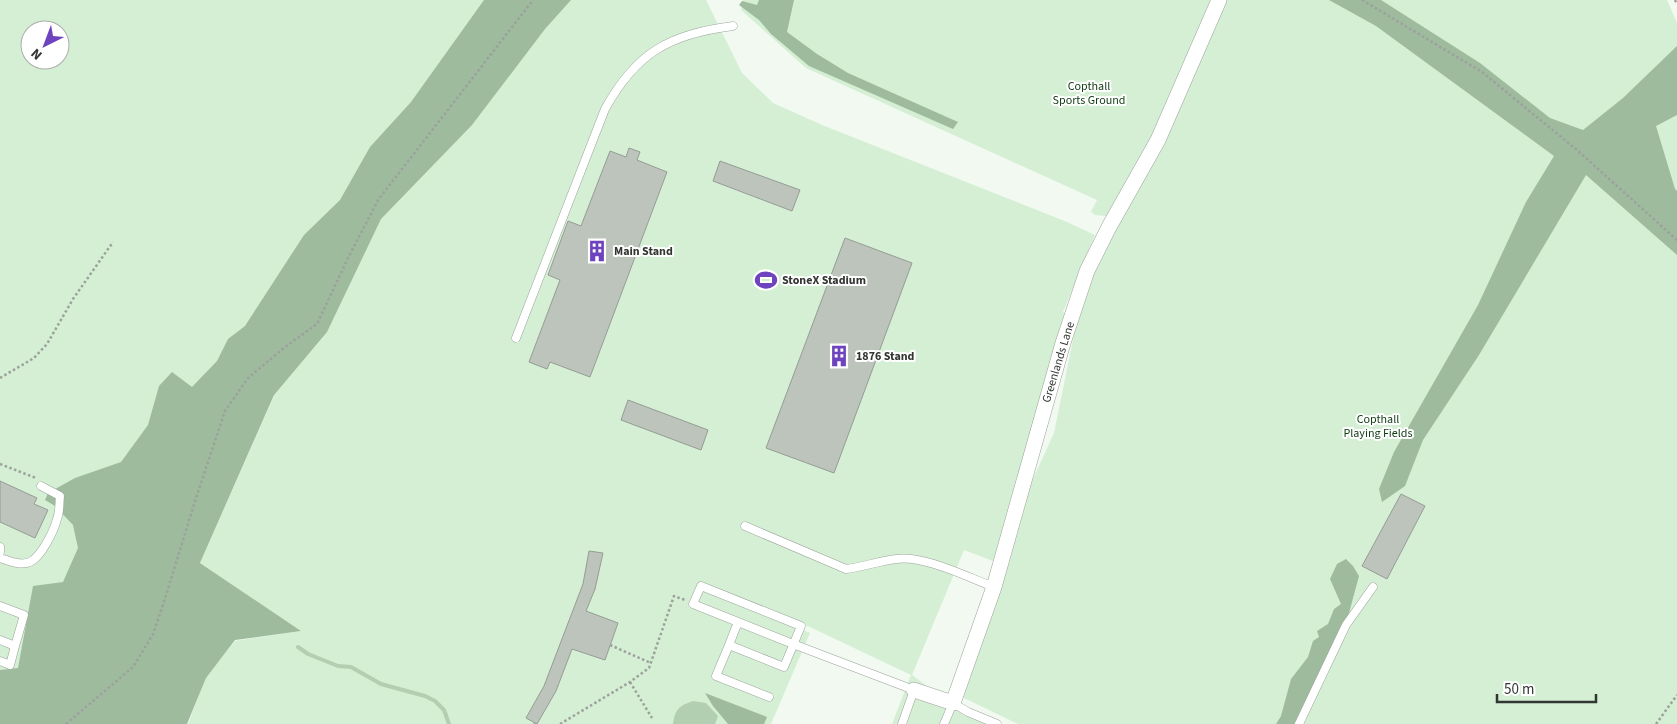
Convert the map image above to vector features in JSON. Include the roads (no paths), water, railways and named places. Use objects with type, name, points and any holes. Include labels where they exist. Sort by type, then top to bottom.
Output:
[{"type":"street","name":"Greenlands Lane","points":[[953,703],[994,587],[1063,344],[1087,272],[1158,140],[1219,0]]},
{"type":"street","points":[[914,690],[953,703]]},
{"type":"lane","points":[[516,338],[604,109],[616,89],[631,69],[650,54],[670,42],[692,33],[733,26]]},
{"type":"lane","points":[[0,558],[20,563],[30,562],[37,556],[51,534],[58,518],[60,496],[42,484]]},
{"type":"lane","points":[[745,526],[846,569],[897,559],[914,559],[994,587]]},
{"type":"lane","points":[[0,547],[0,552]]},
{"type":"lane","points":[[729,645],[784,667],[793,644],[801,626],[701,586],[693,604],[793,644],[914,690],[902,724]]},
{"type":"lane","points":[[1299,724],[1346,625],[1373,587]]},
{"type":"lane","points":[[0,606],[24,615],[10,664],[0,661]]},
{"type":"lane","points":[[738,622],[716,676],[768,697]]},
{"type":"lane","points":[[0,640],[15,646]]},
{"type":"lane","points":[[944,724],[953,703],[968,712],[997,724]]},
{"type":"waterway","points":[[298,647],[308,654],[338,666],[351,667],[381,684],[425,696],[435,701],[444,710],[449,724]]},
{"type":"place","name":"Main Stand","points":[[597,251]]},
{"type":"place","name":"StoneX Stadium","points":[[766,280]]},
{"type":"place","name":"1876 Stand","points":[[839,356]]},
{"type":"park label","name":"Copthall Sports Ground","points":[[1089,93]]},
{"type":"park label","name":"Copthall Playing Fields","points":[[1378,426]]}]
